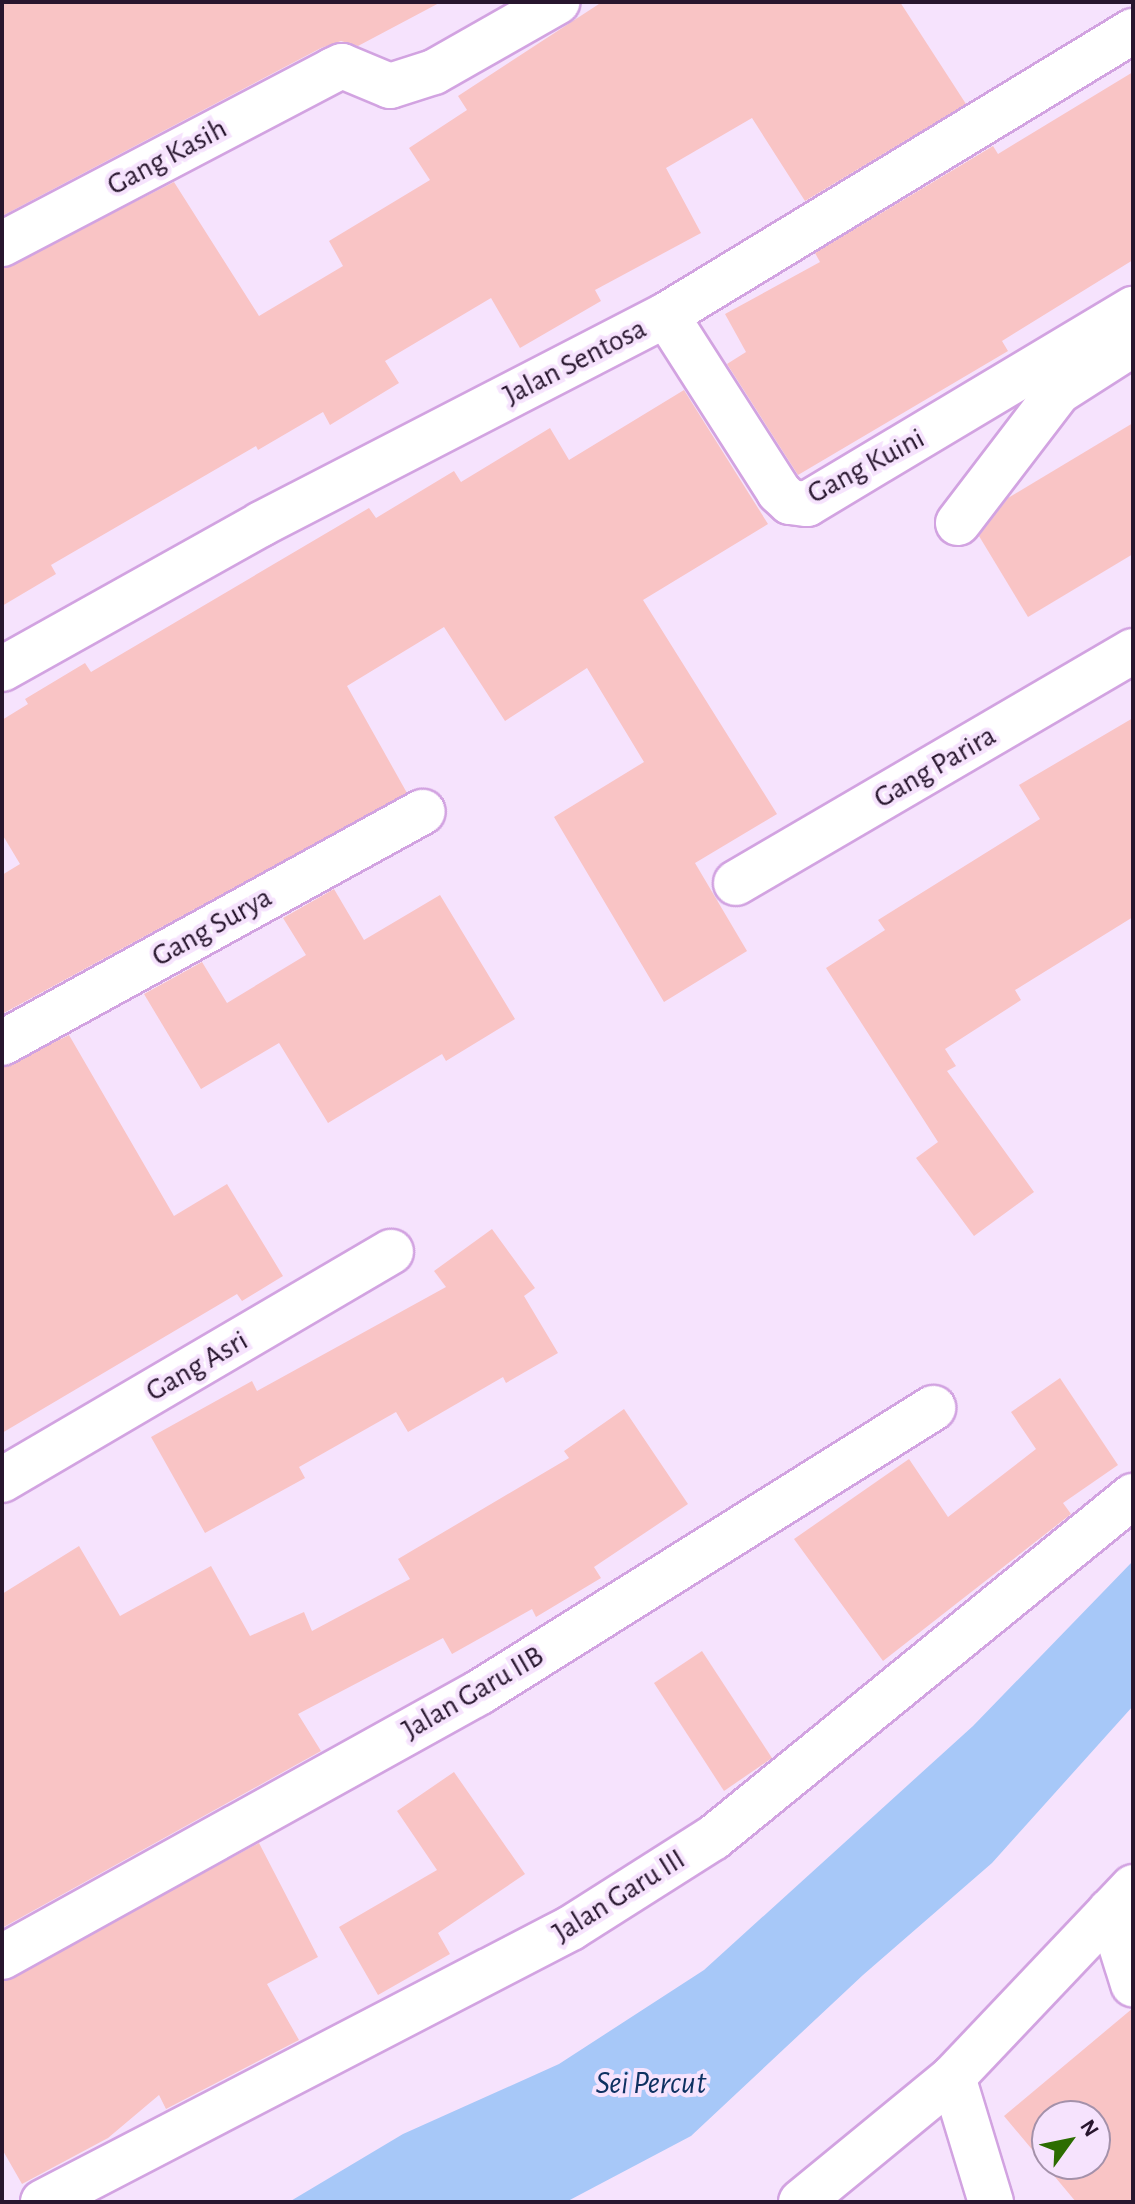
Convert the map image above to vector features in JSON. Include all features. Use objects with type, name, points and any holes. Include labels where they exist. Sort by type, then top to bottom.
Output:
[{"type":"street","name":"Gang Kasih","points":[[2,244],[342,66],[390,86],[434,72],[557,2]]},
{"type":"street","name":"Jalan Sentosa","points":[[2,669],[261,524],[666,315],[1133,31]]},
{"type":"street","name":"Gang Kuini","points":[[666,315],[779,492],[790,502],[807,504],[1133,309]]},
{"type":"street","points":[[958,523],[1058,392],[1133,344]]},
{"type":"street","name":"Gang Parira","points":[[736,883],[1133,651]]},
{"type":"street","name":"Gang Surya","points":[[2,1043],[423,812]]},
{"type":"street","name":"Gang Asri","points":[[2,1480],[391,1252]]},
{"type":"street","name":"Jalan Garu IIB","points":[[2,1957],[480,1692],[933,1408]]},
{"type":"street","name":"Jalan Garu III","points":[[43,2202],[571,1928],[713,1838],[1133,1496]]},
{"type":"street","points":[[1122,1899],[1133,1984]]},
{"type":"street","points":[[801,2202],[953,2077],[1122,1899]]},
{"type":"street","points":[[953,2077],[991,2202]]},
{"type":"water","name":"Sei Percut","points":[[1133,1561],[1133,1706],[992,1863],[863,1975],[691,2136],[566,2202],[289,2202],[403,2134],[559,2064],[704,1970],[973,1726]]},
{"type":"building","points":[[2,2],[441,2],[358,46],[341,41],[321,48],[2,216]]},
{"type":"building","points":[[602,2],[900,2],[966,104],[805,201],[752,118],[666,168],[701,233],[595,290],[601,301],[520,348],[491,298],[385,361],[399,383],[330,425],[323,412],[258,450],[256,446],[51,565],[56,574],[2,606],[2,269],[174,182],[259,316],[343,266],[329,241],[430,180],[409,148],[467,110],[458,96]]},
{"type":"building","points":[[1133,72],[1133,260],[1002,341],[1008,351],[798,475],[727,364],[746,352],[725,314],[820,262],[815,253],[993,146],[998,154]]},
{"type":"building","points":[[684,390],[768,524],[643,600],[777,814],[695,863],[747,951],[664,1002],[554,817],[644,762],[587,668],[505,721],[444,627],[347,686],[407,793],[2,1014],[2,875],[20,864],[2,834],[2,720],[28,704],[25,699],[85,663],[91,672],[369,508],[376,518],[454,471],[461,482],[550,428],[569,460]]},
{"type":"building","points":[[1133,423],[1133,554],[1028,617],[979,536],[1008,498]]},
{"type":"building","points":[[1133,718],[1133,917],[1015,990],[1021,1000],[945,1049],[956,1066],[947,1071],[1034,1192],[974,1236],[916,1158],[938,1142],[826,968],[885,930],[878,920],[1040,819],[1019,785]]},
{"type":"building","points":[[334,889],[364,940],[440,895],[515,1019],[446,1061],[442,1054],[328,1123],[279,1043],[201,1089],[144,994],[202,962],[227,1003],[306,955],[283,918]]},
{"type":"building","points":[[69,1035],[174,1216],[227,1184],[283,1276],[242,1301],[237,1294],[2,1433],[2,1068]]},
{"type":"building","points":[[492,1229],[535,1288],[524,1296],[558,1353],[506,1383],[503,1377],[408,1432],[396,1412],[299,1467],[305,1478],[205,1533],[151,1437],[252,1381],[257,1391],[446,1287],[434,1271]]},
{"type":"building","points":[[1060,1378],[1118,1465],[1063,1503],[1071,1514],[883,1661],[794,1539],[909,1459],[948,1517],[1036,1449],[1011,1412]]},
{"type":"building","points":[[624,1409],[688,1504],[594,1567],[601,1578],[536,1617],[532,1609],[452,1654],[443,1638],[298,1714],[321,1751],[2,1928],[2,1594],[79,1546],[120,1616],[211,1566],[250,1636],[304,1612],[312,1631],[410,1579],[398,1559],[569,1458],[564,1451]]},
{"type":"building","points":[[702,1651],[772,1758],[724,1791],[654,1683]]},
{"type":"building","points":[[454,1772],[525,1874],[438,1933],[450,1954],[378,1995],[339,1927],[437,1870],[397,1811]]},
{"type":"building","points":[[259,1843],[318,1957],[267,1984],[299,2040],[166,2109],[159,2095],[108,2138],[22,2184],[2,2149],[2,1982]]},
{"type":"building","points":[[1133,2008],[1133,2202],[1076,2202],[1058,2180],[1111,2180],[1111,2100],[1031,2100],[1031,2148],[1004,2116]]}]
